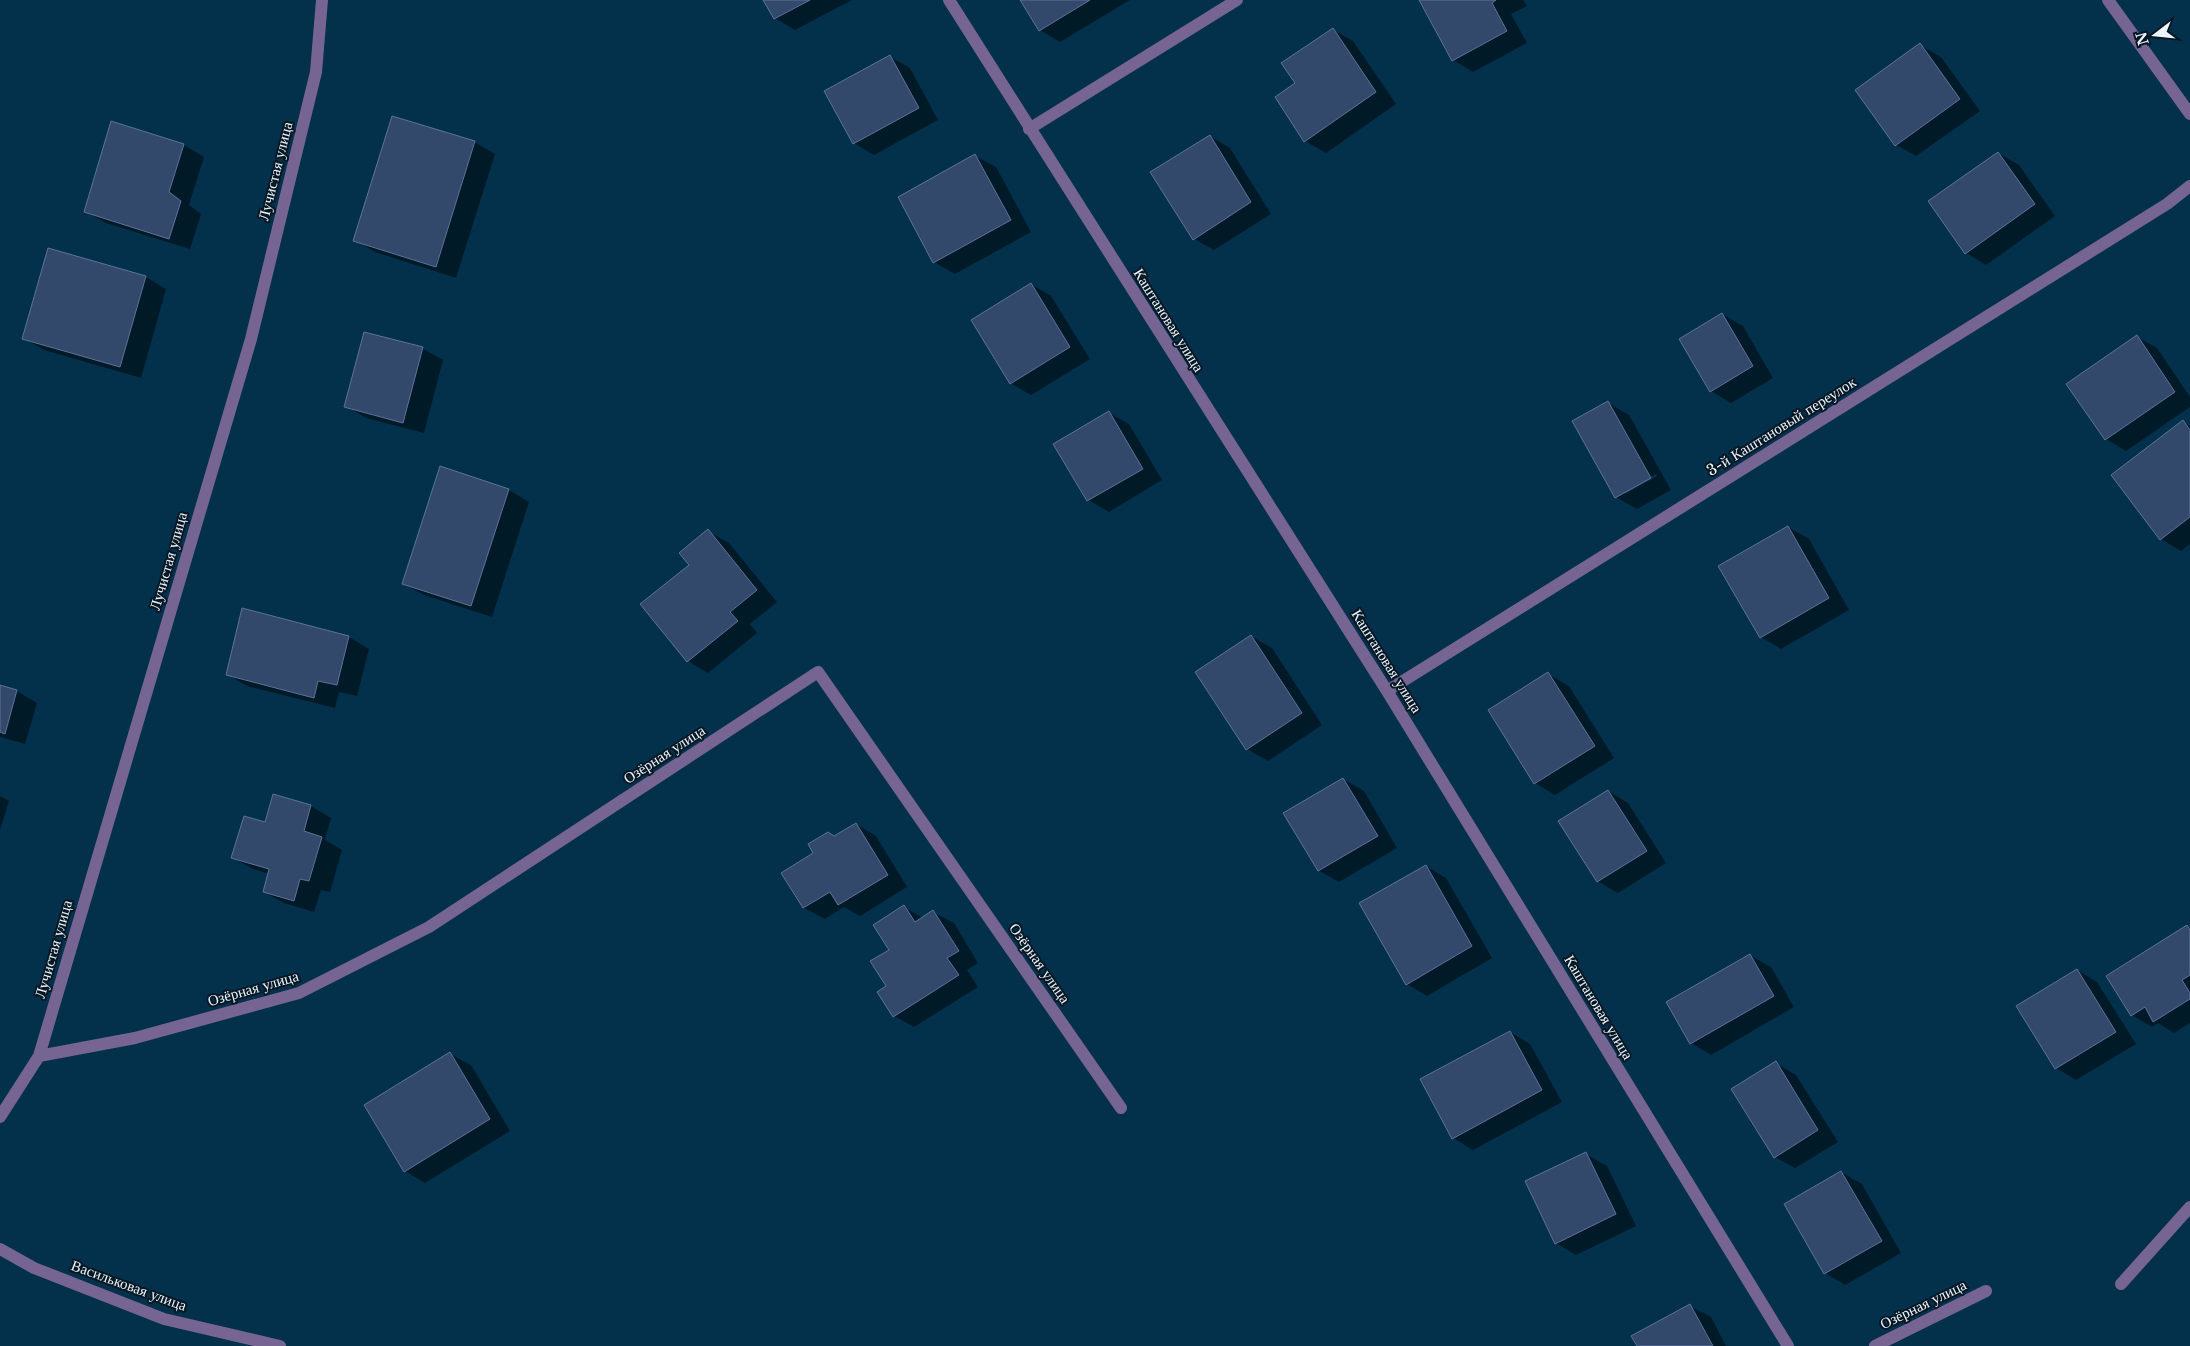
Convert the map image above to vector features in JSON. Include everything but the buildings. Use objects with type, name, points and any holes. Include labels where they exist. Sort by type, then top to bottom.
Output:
[{"type":"street","name":"Лучистая улица","points":[[0,1117],[39,1056],[251,339],[316,72],[322,0]]},
{"type":"street","name":"Каштановая улица","points":[[949,0],[1387,691],[1788,1346]]},
{"type":"street","points":[[1029,129],[1236,0]]},
{"type":"street","points":[[2108,0],[2190,114]]},
{"type":"street","name":"3-й Каштановый переулок","points":[[1387,691],[2167,204],[2190,186]]},
{"type":"street","name":"Озёрная улица","points":[[39,1056],[135,1038],[299,993],[429,927],[818,672],[1121,1108]]},
{"type":"street","points":[[2122,1284],[2190,1208]]},
{"type":"street","name":"Васильковая улица","points":[[0,1250],[34,1268],[164,1319],[280,1346]]},
{"type":"street","name":"Озёрная улица","points":[[1875,1346],[1986,1291]]}]
